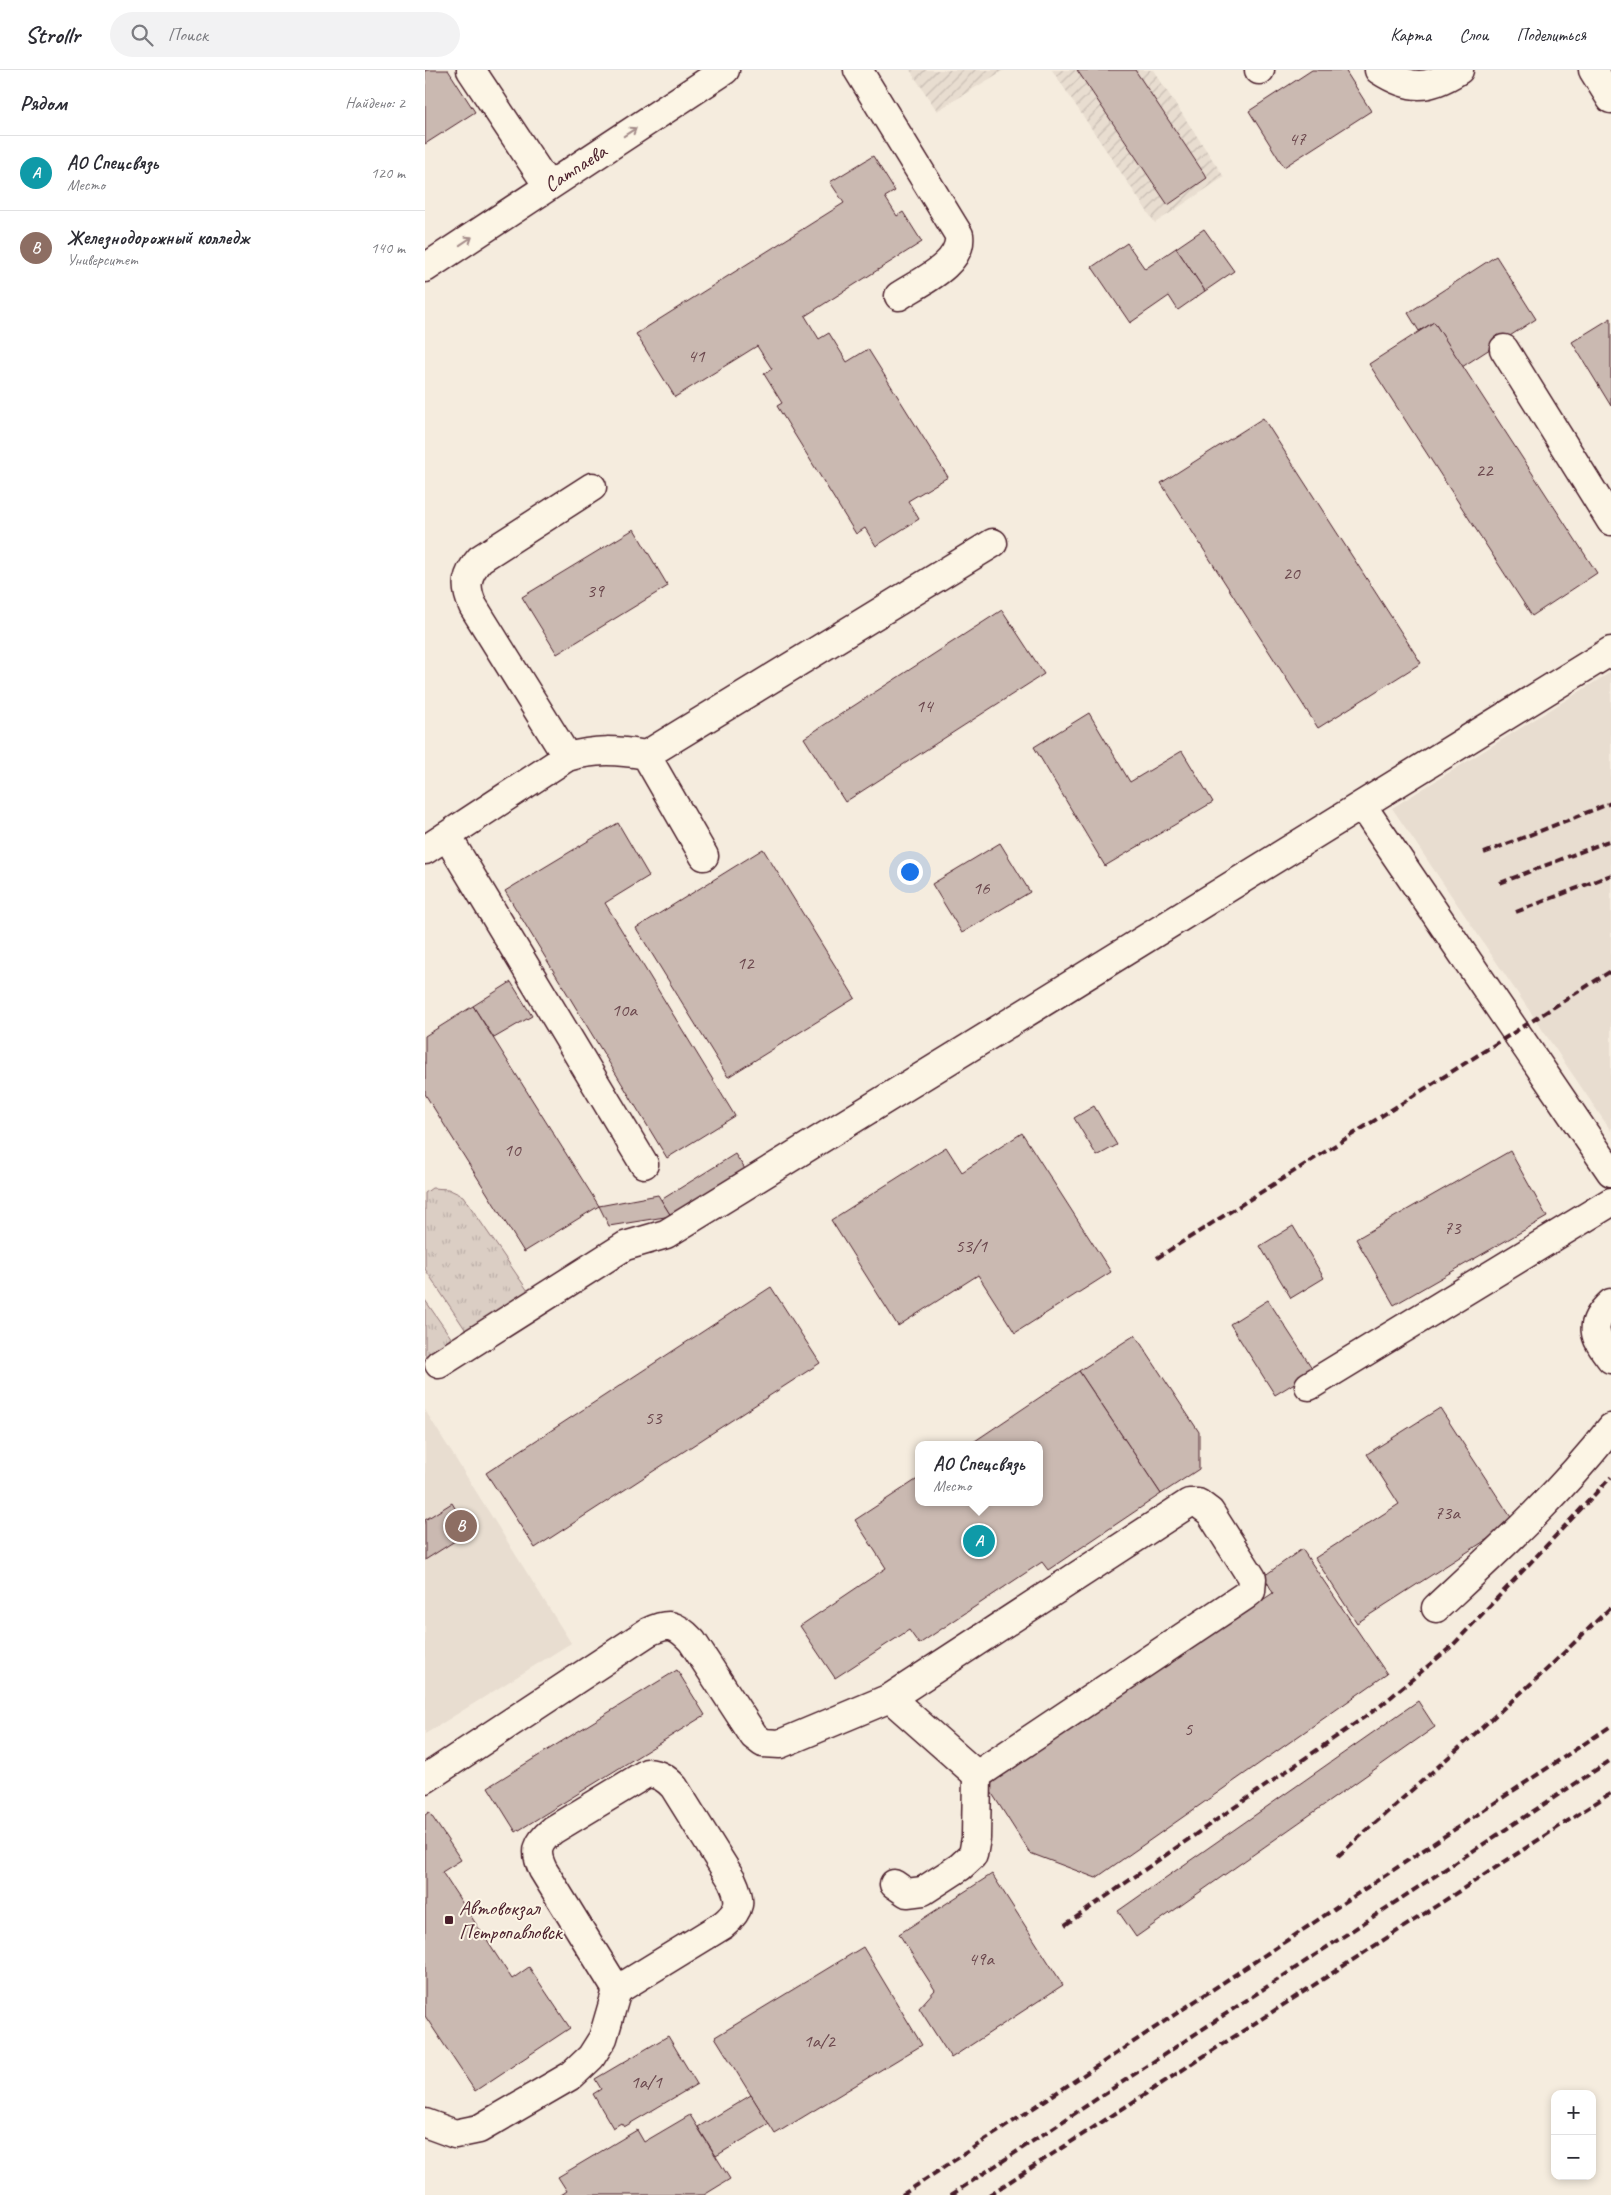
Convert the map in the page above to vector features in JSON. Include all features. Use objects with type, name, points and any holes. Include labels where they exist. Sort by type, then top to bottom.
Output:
[{"type":"street","points":[[471,70],[548,186]]},
{"type":"street","name":"Сатпаева","points":[[425,268],[725,70]]},
{"type":"street","points":[[858,70],[959,235],[960,244],[950,262],[899,296]]},
{"type":"street","points":[[1379,70],[1395,80],[1419,86],[1444,80],[1459,70]]},
{"type":"street","points":[[1593,70],[1611,99]]},
{"type":"street","points":[[1504,349],[1611,521]]},
{"type":"street","points":[[567,757],[473,606],[466,583],[470,570],[480,559],[592,487]]},
{"type":"street","points":[[644,1164],[436,843],[567,757],[590,751],[617,750],[646,755],[993,543]]},
{"type":"street","points":[[439,1364],[625,1246],[666,1234],[1363,806],[1611,650]]},
{"type":"street","points":[[646,755],[704,856]]},
{"type":"street","points":[[1363,806],[1611,1172]]},
{"type":"street","points":[[1309,1386],[1611,1202]]},
{"type":"street","points":[[1611,1303],[1597,1317],[1594,1325],[1601,1346],[1611,1358]]},
{"type":"street","points":[[1436,1608],[1536,1515],[1583,1463],[1611,1428]]},
{"type":"street","points":[[425,1779],[648,1632],[660,1626],[673,1626],[683,1632],[692,1642],[754,1736],[763,1743],[780,1744],[890,1698],[1181,1507],[1189,1503],[1198,1502],[1205,1506],[1250,1572],[1253,1584],[1251,1590],[977,1775]]},
{"type":"street","points":[[890,1698],[977,1775],[976,1838],[973,1855],[968,1861],[923,1891],[907,1893],[894,1884]]},
{"type":"street","points":[[425,2123],[455,2134],[479,2129],[572,2074],[591,2057],[603,2038],[617,1990],[723,1925],[732,1917],[739,1905],[738,1892],[735,1886],[674,1787],[667,1779],[658,1774],[647,1773],[635,1778],[553,1830],[543,1838],[538,1848],[538,1859],[543,1870],[617,1990]]},
{"type":"shaded area","points":[[910,70],[1004,70],[937,111]]},
{"type":"shaded area","points":[[1052,70],[1153,70],[1224,177],[1155,223]]},
{"type":"shaded area","points":[[1611,672],[1611,1131],[1392,808]]},
{"type":"shaded area","points":[[425,1410],[571,1643],[425,1734]]},
{"type":"green space","points":[[432,1188],[448,1189],[463,1196],[530,1294],[467,1332],[425,1269],[425,1193]]},
{"type":"green space","points":[[425,1300],[454,1342],[431,1356],[425,1355]]},
{"type":"building","points":[[425,70],[448,70],[475,112],[425,144]]},
{"type":"building","points":[[1077,70],[1135,70],[1207,178],[1168,205]]},
{"type":"building","points":[[1312,70],[1345,70],[1371,111],[1284,167],[1249,111]]},
{"type":"building","points":[[873,156],[895,191],[885,197],[897,216],[903,212],[922,242],[805,316],[819,339],[829,333],[847,362],[868,349],[948,477],[908,501],[919,519],[876,546],[865,528],[856,534],[777,406],[782,403],[764,374],[772,369],[757,346],[675,397],[636,334],[844,203],[830,182]]},
{"type":"building","points":[[1204,229],[1234,271],[1205,291],[1176,248]]},
{"type":"building","points":[[1127,243],[1145,269],[1176,248],[1205,291],[1178,310],[1169,296],[1130,323],[1092,267]]},
{"type":"building","points":[[1496,256],[1536,319],[1462,367],[1434,322],[1419,331],[1408,313]]},
{"type":"building","points":[[1611,318],[1611,406],[1572,342]]},
{"type":"building","points":[[1434,322],[1597,573],[1532,616],[1369,364]]},
{"type":"building","points":[[1263,418],[1421,663],[1318,728],[1161,483]]},
{"type":"building","points":[[634,529],[668,586],[557,654],[522,597]]},
{"type":"building","points":[[1002,610],[1044,674],[845,802],[804,738]]},
{"type":"building","points":[[1089,713],[1130,782],[1182,751],[1213,802],[1105,866],[1034,747]]},
{"type":"building","points":[[618,823],[649,876],[605,903],[735,1116],[667,1158],[505,891]]},
{"type":"building","points":[[1000,843],[1030,892],[962,933],[932,884]]},
{"type":"building","points":[[763,849],[855,998],[728,1077],[636,928]]},
{"type":"building","points":[[511,982],[532,1016],[494,1038],[473,1006]]},
{"type":"building","points":[[473,1006],[599,1206],[524,1252],[425,1094],[425,1036]]},
{"type":"building","points":[[1094,1106],[1117,1145],[1097,1156],[1074,1118]]},
{"type":"building","points":[[1022,1133],[1111,1272],[1015,1333],[978,1275],[898,1326],[831,1220],[946,1147],[962,1172]]},
{"type":"building","points":[[1510,1151],[1547,1217],[1394,1305],[1356,1239]]},
{"type":"building","points":[[735,1154],[745,1169],[671,1216],[661,1200]]},
{"type":"building","points":[[658,1195],[671,1216],[609,1226],[599,1206]]},
{"type":"building","points":[[1293,1226],[1324,1278],[1291,1298],[1260,1246]]},
{"type":"building","points":[[771,1287],[820,1363],[535,1548],[486,1473]]},
{"type":"building","points":[[1268,1300],[1314,1371],[1275,1395],[1230,1324]]},
{"type":"building","points":[[1135,1335],[1199,1432],[1199,1469],[1161,1494],[1079,1371]]},
{"type":"building","points":[[1079,1371],[1161,1494],[1048,1570],[1042,1562],[919,1644],[909,1630],[835,1678],[800,1626],[886,1568],[855,1520],[915,1481],[915,1506],[1043,1506],[1043,1441],[975,1441]]},
{"type":"building","points":[[1440,1408],[1514,1522],[1357,1623],[1315,1558],[1399,1504],[1367,1454]]},
{"type":"building","points":[[452,1503],[469,1532],[425,1560],[425,1520]]},
{"type":"building","points":[[1302,1549],[1387,1674],[1096,1878],[1030,1853],[986,1784],[1273,1593],[1264,1576]]},
{"type":"building","points":[[677,1670],[705,1715],[516,1832],[488,1787]]},
{"type":"building","points":[[1418,1701],[1435,1727],[1136,1937],[1118,1911]]},
{"type":"building","name":"Автовокзал Петропавловск","points":[[429,1812],[461,1860],[442,1872],[512,1979],[529,1967],[570,2028],[475,2091],[425,2016],[425,1815]]},
{"type":"building","points":[[992,1874],[1063,1985],[951,2058],[919,2008],[935,1990],[899,1934]]},
{"type":"building","points":[[863,1947],[922,2045],[775,2134],[715,2037]]},
{"type":"building","points":[[668,2036],[697,2084],[624,2127],[621,2123],[613,2128],[593,2094],[601,2089],[595,2079]]},
{"type":"building","points":[[751,2095],[769,2124],[716,2156],[698,2127]]},
{"type":"building","points":[[690,2115],[730,2179],[704,2195],[561,2195],[567,2191],[558,2177],[637,2130],[644,2142]]},
{"type":"railway","points":[[1484,853],[1611,803]]},
{"type":"railway","points":[[1500,883],[1611,840]]},
{"type":"railway","points":[[1516,912],[1611,875]]},
{"type":"railway","points":[[1157,1258],[1611,971]]},
{"type":"railway","points":[[1065,1925],[1379,1707],[1452,1646],[1611,1477]]},
{"type":"railway","points":[[1338,1856],[1543,1673],[1611,1607]]},
{"type":"railway","points":[[902,2195],[1611,1726]]},
{"type":"railway","points":[[951,2195],[1611,1760]]},
{"type":"railway","points":[[989,2195],[1611,1793]]},
{"type":"place","name":"Железнодорожный колледж","points":[[461,1526]]},
{"type":"place","name":"АО Спецсвязь","points":[[979,1541]]},
{"type":"place","name":"Автовокзал Петропавловск","points":[[449,1920]]}]
